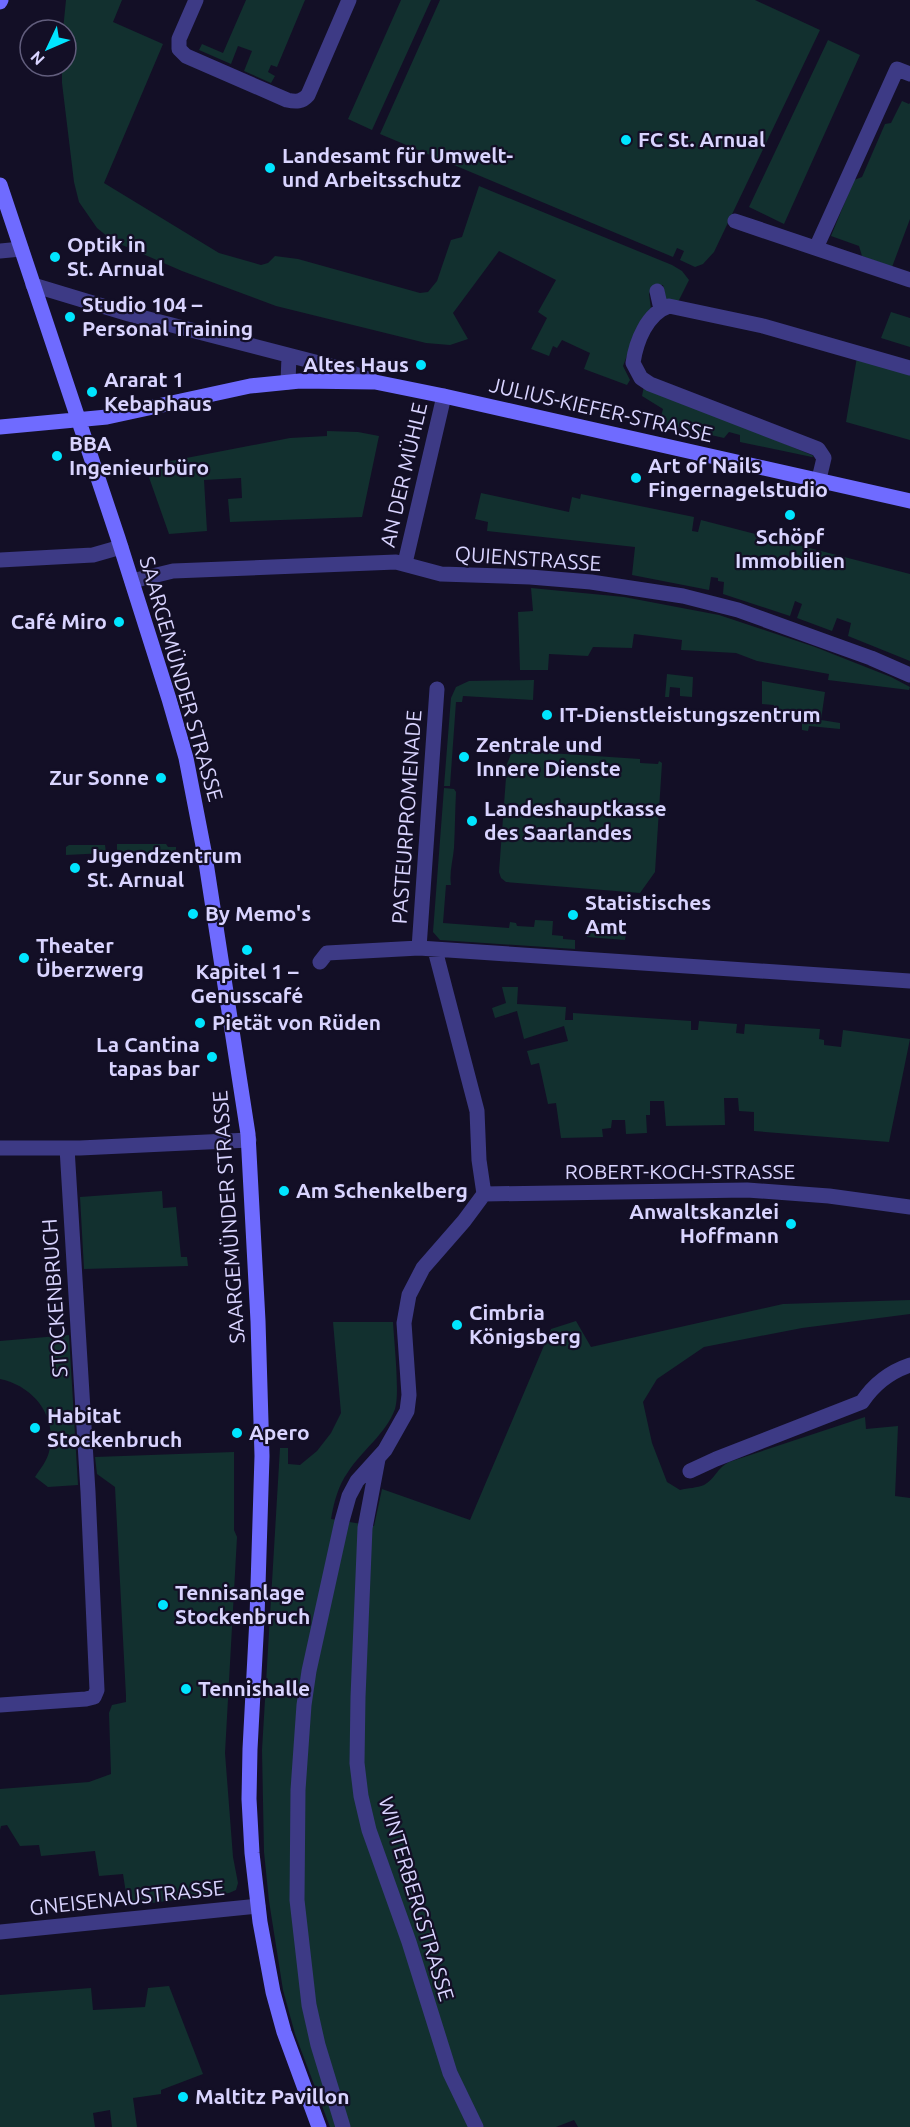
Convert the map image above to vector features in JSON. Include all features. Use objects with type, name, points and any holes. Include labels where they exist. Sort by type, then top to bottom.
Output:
[{"type":"street","points":[[196,0],[179,39],[179,49],[186,56],[296,102],[303,100],[308,94],[349,0]]},
{"type":"street","points":[[816,249],[897,69],[910,74]]},
{"type":"street","name":"SAARGEMÜNDER STRASSE","points":[[0,185],[121,547],[169,699],[196,805],[236,1044],[249,1140],[260,1356],[262,1456],[249,1799],[252,1853],[258,1906],[273,1992],[284,2032],[319,2127]]},
{"type":"street","points":[[735,221],[910,280]]},
{"type":"street","points":[[0,251],[21,249]]},
{"type":"street","name":"JULIUS-KIEFER-STRASSE","points":[[33,285],[129,314],[342,369],[375,382],[910,501]]},
{"type":"street","points":[[657,291],[661,309],[669,306],[763,326],[910,368]]},
{"type":"street","name":"JULIUS-KIEFER-STRASSE","points":[[661,309],[642,332],[634,356],[634,368],[641,378],[650,384],[818,449],[824,458],[819,479]]},
{"type":"street","points":[[288,382],[289,356]]},
{"type":"street","name":"JULIUS-KIEFER-STRASSE","points":[[0,427],[107,417],[250,386],[288,382],[375,382]]},
{"type":"street","name":"AN DER MÜHLE","points":[[405,563],[444,396]]},
{"type":"street","points":[[0,560],[93,555],[121,547]]},
{"type":"street","name":"QUIENSTRASSE","points":[[132,581],[173,571],[386,562],[405,563],[441,574],[591,582],[683,596],[738,610],[910,675]]},
{"type":"street","name":"PASTEURPROMENADE","points":[[419,948],[436,689]]},
{"type":"street","points":[[320,962],[327,953],[419,948],[910,981]]},
{"type":"street","points":[[343,2127],[309,2006],[297,1900],[298,1790],[304,1706],[309,1671],[349,1496],[357,1481],[378,1459],[406,1411],[409,1395],[404,1323],[409,1294],[423,1268],[484,1194],[479,1160],[477,1112],[435,950]]},
{"type":"street","points":[[0,1148],[67,1148],[249,1140]]},
{"type":"street","name":"STOCKENBRUCH","points":[[0,1705],[86,1699],[94,1697],[97,1690],[67,1148]]},
{"type":"street","name":"ROBERT-KOCH-STRASSE","points":[[484,1194],[747,1190],[828,1196],[910,1208]]},
{"type":"street","points":[[690,1471],[862,1402],[870,1389],[886,1376],[910,1365]]},
{"type":"street","name":"WINTERBERGSTRASSE","points":[[378,1459],[365,1528],[357,1763],[361,1796],[369,1830],[409,1942],[450,2073],[476,2127]]},
{"type":"street","name":"GNEISENAUSTRASSE","points":[[0,1932],[258,1906]]},
{"type":"green space","points":[[66,0],[122,0],[113,22],[163,44],[104,183],[219,253],[261,265],[268,263],[275,256],[298,259],[420,293],[428,292],[437,281],[451,240],[462,237],[479,186],[672,265],[682,271],[689,280],[678,302],[666,301],[663,285],[652,287],[649,294],[651,309],[640,322],[623,366],[630,380],[627,385],[584,369],[590,353],[562,340],[557,348],[553,346],[549,356],[531,349],[547,318],[538,312],[556,280],[499,251],[453,313],[468,339],[450,345],[426,343],[276,306],[182,271],[113,241],[97,228],[79,202],[74,182],[62,83],[62,78],[78,78],[78,18],[64,18]]},
{"type":"green space","points":[[246,0],[305,0],[277,67],[271,65],[268,72],[275,76],[271,83],[244,71],[252,51],[238,46],[231,64],[199,50],[202,44],[223,53]]},
{"type":"green space","points":[[401,0],[431,0],[372,130],[348,119]]},
{"type":"green space","points":[[440,0],[755,0],[820,30],[714,252],[703,264],[695,267],[680,260],[684,251],[677,248],[673,257],[380,134]]},
{"type":"green space","points":[[828,40],[860,55],[784,224],[749,207]]},
{"type":"green space","points":[[902,101],[910,103],[910,219],[892,267],[862,256],[859,246],[831,236],[854,180],[862,177],[885,124],[891,123]]},
{"type":"green space","points":[[891,312],[910,318],[910,347],[881,338]]},
{"type":"green space","points":[[857,357],[910,373],[910,440],[846,422]]},
{"type":"green space","points":[[644,386],[814,456],[740,442],[740,435],[729,432],[724,438],[659,423],[663,409],[642,396]]},
{"type":"green space","points":[[327,431],[358,432],[379,436],[362,517],[230,522],[228,499],[242,498],[241,478],[204,480],[207,531],[169,534],[145,466],[290,438],[327,436]]},
{"type":"green space","points":[[481,493],[569,512],[572,497],[580,499],[581,494],[694,517],[692,531],[698,532],[701,520],[910,574],[910,661],[848,636],[851,623],[837,618],[832,631],[797,618],[802,604],[795,601],[790,616],[723,594],[724,582],[718,581],[718,578],[711,577],[709,590],[632,575],[635,547],[487,531],[488,522],[475,519]]},
{"type":"green space","points":[[531,588],[624,597],[719,615],[815,647],[891,677],[910,687],[909,690],[828,680],[829,674],[757,661],[736,653],[681,650],[682,640],[634,634],[632,648],[593,647],[588,656],[549,654],[548,670],[520,670],[518,612],[533,611]]},
{"type":"green space","points":[[667,674],[693,677],[692,697],[680,696],[680,688],[670,687],[669,697],[665,697]]},
{"type":"green space","points":[[534,680],[533,700],[463,696],[462,702],[456,702],[450,786],[444,786],[451,698],[456,687],[469,681]]},
{"type":"green space","points":[[762,681],[825,692],[821,720],[840,723],[840,729],[809,726],[808,731],[802,730],[802,712],[773,710],[774,705],[762,704]]},
{"type":"green space","points":[[520,751],[640,759],[640,763],[658,764],[659,761],[662,763],[655,872],[640,893],[506,882],[501,878],[499,872],[507,764],[511,754]]},
{"type":"green space","points":[[444,788],[454,789],[456,792],[451,885],[446,885],[443,923],[509,928],[510,922],[516,923],[517,926],[534,927],[535,920],[553,921],[552,935],[575,940],[575,949],[440,940],[433,932]]},
{"type":"green space","points":[[117,844],[166,844],[168,847],[176,847],[176,855],[117,855]]},
{"type":"green space","points":[[69,845],[105,845],[106,853],[66,855],[66,847]]},
{"type":"green space","points":[[588,922],[609,924],[609,932],[626,933],[625,940],[587,937]]},
{"type":"green space","points":[[502,987],[518,987],[517,1004],[566,1007],[565,1020],[573,1020],[573,1013],[691,1021],[691,1030],[698,1030],[699,1021],[737,1024],[736,1033],[744,1034],[745,1024],[820,1029],[819,1039],[824,1040],[824,1045],[841,1047],[843,1030],[910,1039],[889,1142],[754,1131],[754,1112],[739,1111],[738,1098],[724,1098],[725,1125],[666,1126],[664,1101],[650,1101],[650,1115],[646,1115],[647,1133],[626,1134],[625,1120],[612,1120],[611,1128],[602,1129],[603,1137],[561,1138],[556,1103],[548,1104],[539,1063],[531,1065],[527,1051],[568,1041],[564,1026],[524,1039],[517,1011],[495,1018],[492,1008],[506,1003]]},
{"type":"green space","points":[[162,1191],[163,1208],[176,1207],[181,1257],[187,1257],[188,1266],[84,1269],[80,1197]]},
{"type":"green space","points":[[910,1300],[910,1314],[802,1328],[704,1347],[657,1379],[643,1402],[652,1443],[667,1482],[680,1490],[704,1485],[729,1462],[865,1417],[866,1429],[898,1426],[895,1496],[910,1498],[910,2127],[578,2127],[574,2120],[556,2127],[330,2127],[295,2034],[283,1990],[264,1852],[262,1750],[280,1448],[288,1448],[288,1464],[300,1465],[317,1451],[331,1433],[341,1413],[333,1322],[393,1322],[397,1380],[395,1409],[386,1426],[345,1477],[337,1494],[331,1519],[374,1526],[382,1489],[470,1520],[551,1329],[576,1321],[591,1347],[783,1304]]},
{"type":"green space","points":[[69,1335],[78,1485],[48,1487],[35,1477],[49,1452],[50,1427],[41,1405],[33,1396],[23,1388],[0,1379],[0,1341]]},
{"type":"green space","points":[[234,1452],[234,1530],[237,1537],[225,1753],[233,1857],[238,1883],[236,1890],[229,1893],[128,1906],[123,1874],[99,1876],[95,1851],[41,1856],[39,1845],[20,1846],[7,1825],[1,1826],[0,1830],[0,1789],[89,1782],[111,1774],[109,1713],[112,1705],[126,1702],[126,1696],[115,1487],[97,1474],[95,1457]]},
{"type":"green space","points":[[169,1986],[203,2074],[161,2090],[161,2094],[133,2098],[137,2127],[112,2127],[110,2110],[93,2113],[95,2127],[0,2127],[0,1995],[91,1988],[93,2010],[145,2007],[148,1988]]},
{"type":"place","name":"FC St. Arnual","points":[[626,140]]},
{"type":"place","name":"Landesamt für Umwelt- und Arbeitsschutz","points":[[270,168]]},
{"type":"place","name":"Optik in St. Arnual","points":[[55,257]]},
{"type":"place","name":"Studio 104 – Personal Training","points":[[70,317]]},
{"type":"place","name":"Altes Haus","points":[[421,365]]},
{"type":"place","name":"Ararat 1 Kebaphaus","points":[[92,392]]},
{"type":"place","name":"BBA Ingenieurbüro","points":[[57,456]]},
{"type":"place","name":"Art of Nails Fingernagelstudio","points":[[636,478]]},
{"type":"place","name":"Schöpf Immobilien","points":[[790,515]]},
{"type":"place","name":"Café Miro","points":[[119,622]]},
{"type":"place","name":"IT-Dienstleistungszentrum","points":[[547,715]]},
{"type":"place","name":"Zentrale und Innere Dienste","points":[[464,757]]},
{"type":"place","name":"Zur Sonne","points":[[161,778]]},
{"type":"place","name":"Landeshauptkasse des Saarlandes","points":[[472,821]]},
{"type":"place","name":"Jugendzentrum St. Arnual","points":[[75,868]]},
{"type":"place","name":"By Memo's","points":[[193,914]]},
{"type":"place","name":"Statistisches Amt","points":[[573,915]]},
{"type":"place","name":"Kapitel 1 – Genusscafé","points":[[247,950]]},
{"type":"place","name":"Theater Überzwerg","points":[[24,958]]},
{"type":"place","name":"Pietät von Rüden","points":[[200,1023]]},
{"type":"place","name":"La Cantina tapas bar","points":[[212,1057]]},
{"type":"place","name":"Am Schenkelberg","points":[[284,1191]]},
{"type":"place","name":"Anwaltskanzlei Hoffmann","points":[[791,1224]]},
{"type":"place","name":"Cimbria Königsberg","points":[[457,1325]]},
{"type":"place","name":"Habitat Stockenbruch","points":[[35,1428]]},
{"type":"place","name":"Apero","points":[[237,1433]]},
{"type":"place","name":"Tennisanlage Stockenbruch","points":[[163,1605]]},
{"type":"place","name":"Tennishalle","points":[[186,1689]]},
{"type":"place","name":"Maltitz Pavillon","points":[[183,2097]]}]
